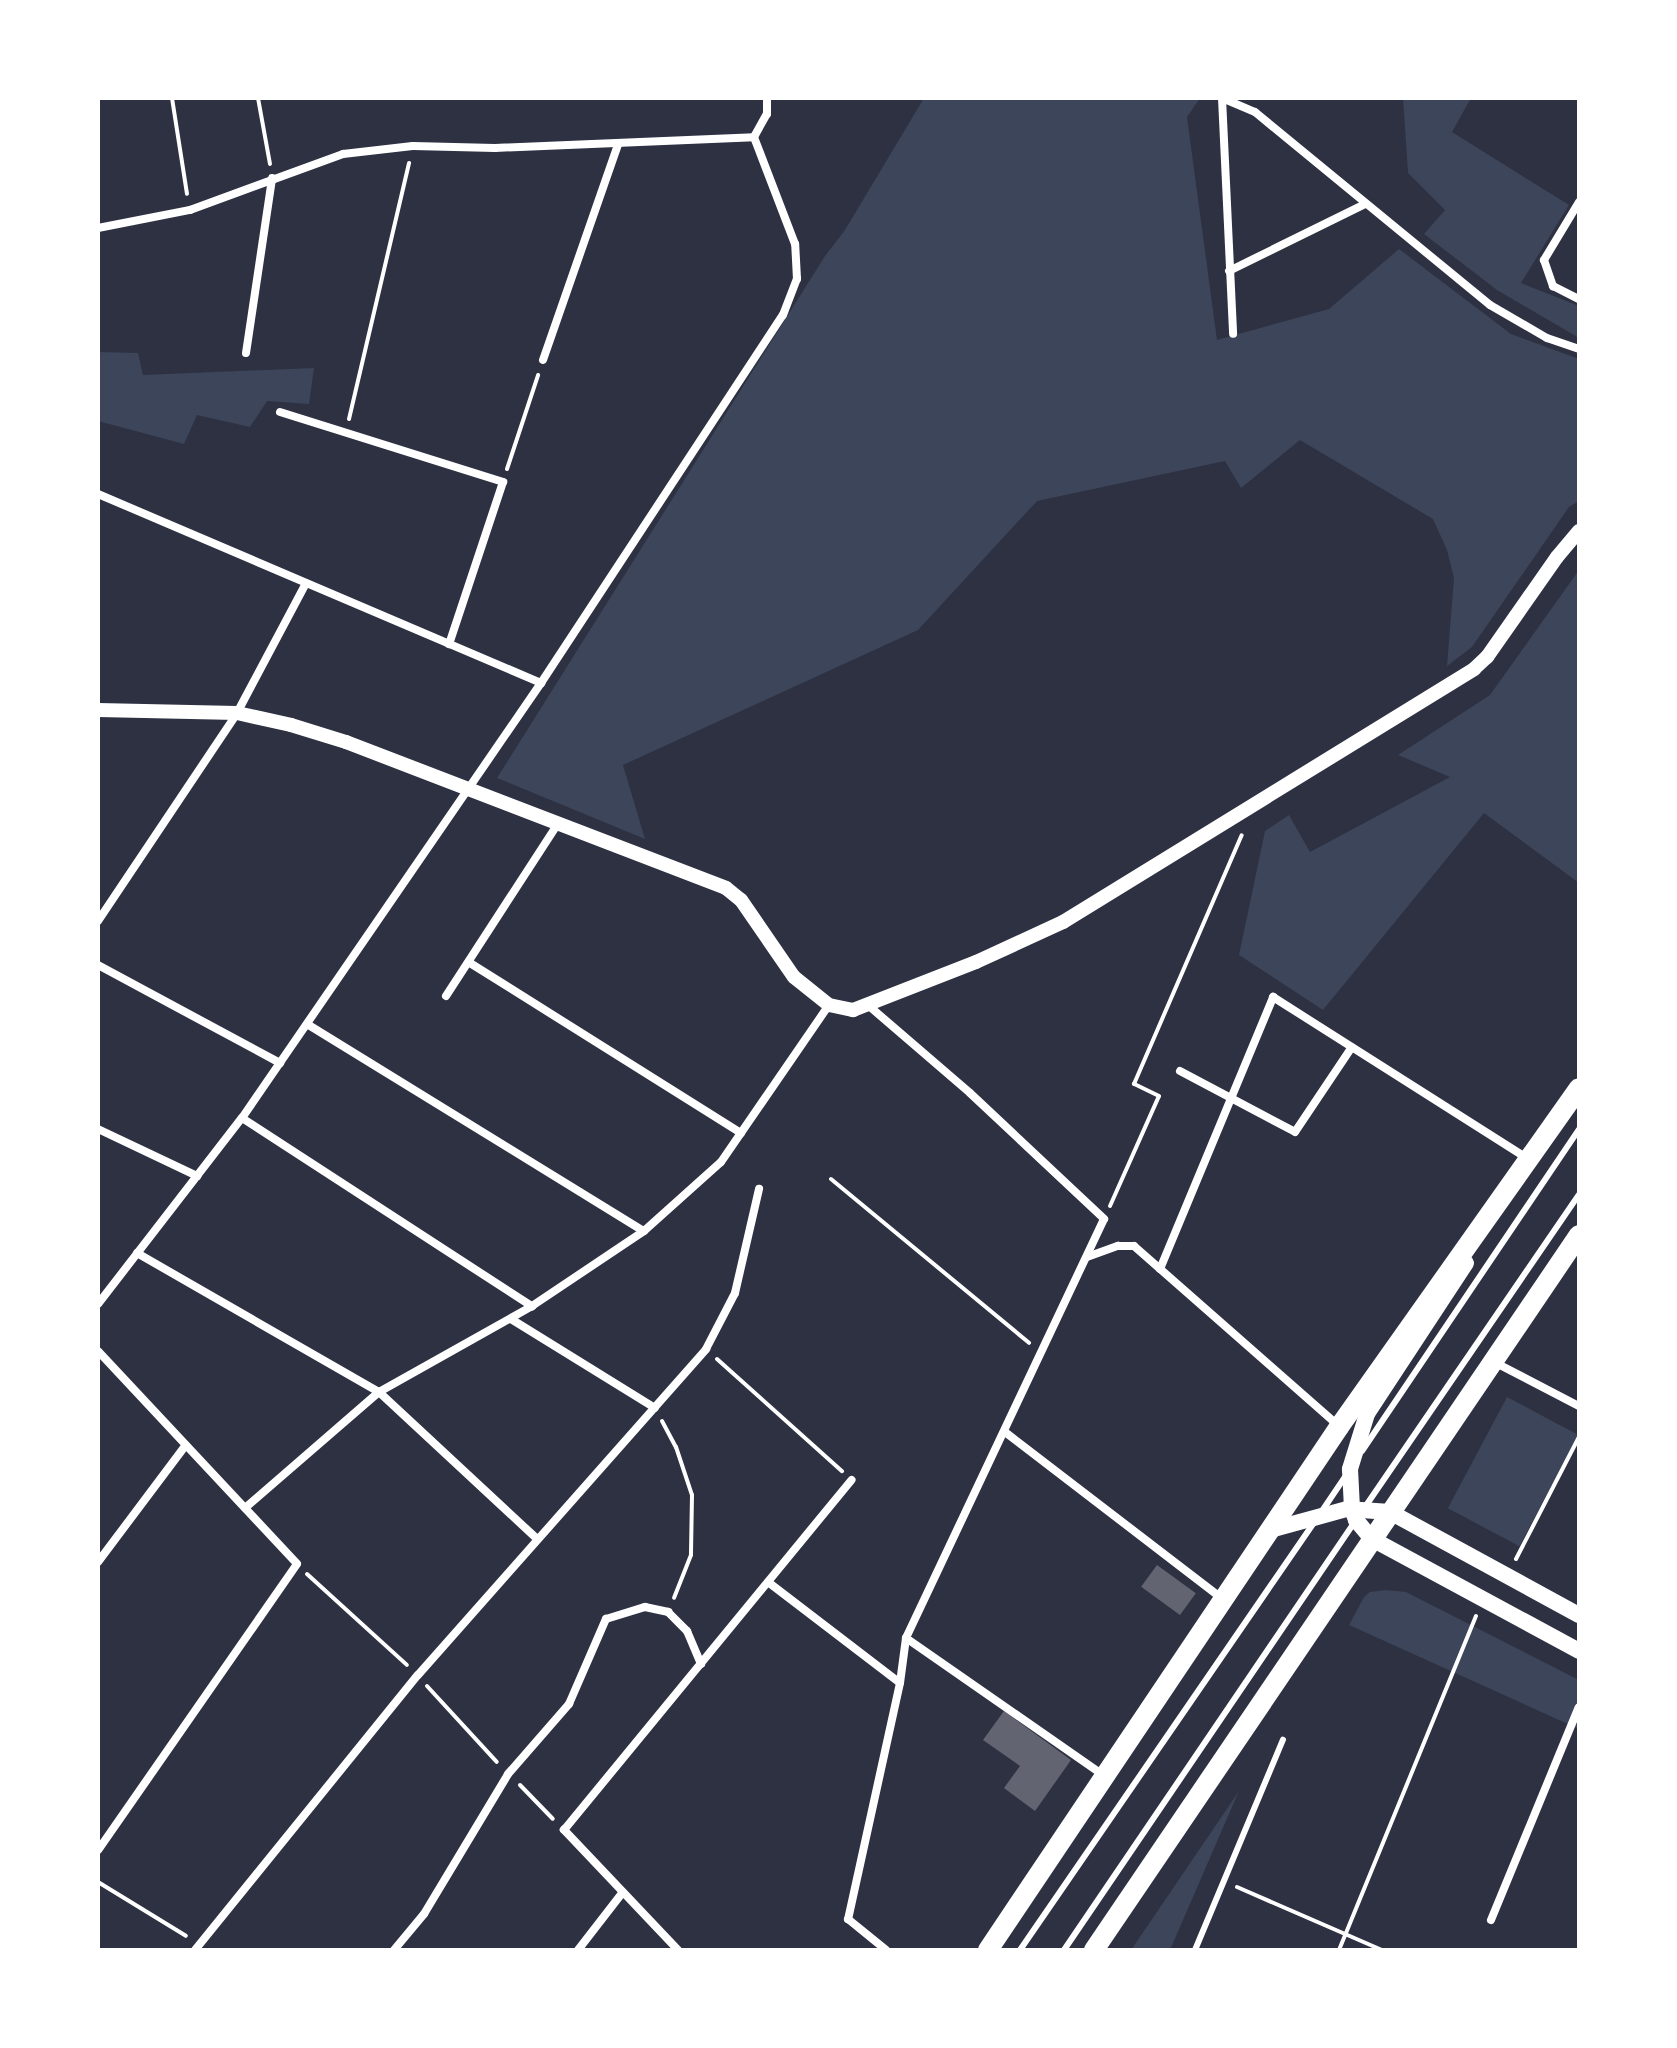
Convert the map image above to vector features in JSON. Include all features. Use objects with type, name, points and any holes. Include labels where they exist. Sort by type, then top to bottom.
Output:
[{"type":"main road","points":[[988,1950],[1339,1427],[1579,1088]]},
{"type":"main road","points":[[1528,1158],[1480,1242],[1373,1402],[1350,1469],[1358,1513],[1372,1539],[1579,1651]]},
{"type":"main road","points":[[1094,1950],[1579,1235]]},
{"type":"main road","points":[[1270,1530],[1320,1514],[1390,1512],[1579,1615]]},
{"type":"street","points":[[754,137],[767,114],[767,98]]},
{"type":"street","points":[[1233,334],[1222,98],[1255,112],[1490,305],[1547,338],[1579,349]]},
{"type":"street","points":[[98,228],[190,210],[343,154],[413,146],[618,145],[754,137]]},
{"type":"street","points":[[99,1301],[242,1118],[541,683],[783,315],[797,279],[795,244],[754,137]]},
{"type":"street","points":[[543,360],[618,145]]},
{"type":"street","points":[[246,353],[272,178]]},
{"type":"street","points":[[1579,202],[1544,260],[1553,286],[1579,299]]},
{"type":"street","points":[[1229,271],[1365,204]]},
{"type":"street","points":[[280,412],[503,482],[449,644]]},
{"type":"street","points":[[98,494],[541,683]]},
{"type":"street","points":[[98,710],[237,713],[346,742],[470,788],[734,893],[794,977],[829,1005],[853,1010],[869,1006],[1063,922],[1474,669],[1487,657],[1557,557],[1579,531]]},
{"type":"street","points":[[98,921],[237,713],[306,583]]},
{"type":"street","points":[[446,996],[557,825]]},
{"type":"street","points":[[470,963],[741,1133]]},
{"type":"street","points":[[98,965],[280,1063]]},
{"type":"street","points":[[1160,1269],[1273,997],[1528,1158]]},
{"type":"street","points":[[245,1508],[379,1392],[511,1319],[644,1231],[721,1162],[829,1005]]},
{"type":"street","points":[[869,1006],[970,1093],[1104,1219],[906,1638],[900,1683],[848,1919],[886,1950]]},
{"type":"street","points":[[307,1024],[644,1231]]},
{"type":"street","points":[[1180,1071],[1295,1132],[1352,1047]]},
{"type":"street","points":[[242,1118],[532,1306]]},
{"type":"street","points":[[98,1129],[197,1176]]},
{"type":"street","points":[[198,1948],[418,1675],[706,1349],[735,1293],[759,1189]]},
{"type":"street","points":[[1086,1257],[1104,1249],[1134,1246],[1339,1427]]},
{"type":"street","points":[[137,1253],[379,1392],[537,1539]]},
{"type":"street","points":[[511,1319],[655,1408]]},
{"type":"street","points":[[98,1351],[297,1564],[98,1850]]},
{"type":"street","points":[[1492,1361],[1579,1406]]},
{"type":"street","points":[[1005,1432],[1224,1600]]},
{"type":"street","points":[[98,1562],[186,1445]]},
{"type":"street","points":[[678,1950],[564,1830],[852,1480]]},
{"type":"street","points":[[768,1582],[900,1683]]},
{"type":"street","points":[[394,1950],[424,1914],[508,1774],[569,1704],[606,1619],[645,1607],[668,1612],[687,1631],[701,1664]]},
{"type":"street","points":[[906,1638],[1106,1777]]},
{"type":"street","points":[[1491,1920],[1579,1707]]},
{"type":"street","points":[[578,1950],[623,1892]]},
{"type":"lane","points":[[1020,1950],[1320,1514],[1579,1129]]},
{"type":"lane","points":[[1064,1950],[1358,1513],[1579,1195]]},
{"type":"lane","points":[[1195,1950],[1283,1740]]},
{"type":"path","points":[[172,98],[190,210]]},
{"type":"path","points":[[258,98],[272,178]]},
{"type":"path","points":[[346,433],[413,146]]},
{"type":"path","points":[[503,482],[543,360]]},
{"type":"path","points":[[1104,1219],[1159,1096],[1134,1084],[1255,805]]},
{"type":"path","points":[[831,1179],[1042,1353]]},
{"type":"path","points":[[706,1349],[852,1480]]},
{"type":"path","points":[[655,1408],[676,1447],[692,1495],[691,1555],[668,1612]]},
{"type":"path","points":[[1507,1576],[1579,1437]]},
{"type":"path","points":[[297,1564],[418,1675],[564,1830]]},
{"type":"path","points":[[1339,1950],[1483,1599]]},
{"type":"path","points":[[98,1882],[198,1948]]},
{"type":"path","points":[[1224,1882],[1382,1950]]},
{"type":"shaded area","points":[[924,98],[1200,98],[1187,117],[1217,340],[1329,309],[1399,249],[1511,334],[1579,359],[1579,501],[1569,507],[1472,647],[1447,666],[1454,578],[1447,550],[1433,519],[1300,440],[1241,488],[1225,461],[1037,501],[918,630],[623,765],[645,839],[497,778],[825,256],[845,230]]},
{"type":"shaded area","points":[[1403,98],[1471,98],[1452,132],[1569,205],[1521,283],[1579,306],[1579,338],[1497,290],[1424,234],[1445,210],[1408,173]]},
{"type":"shaded area","points":[[98,352],[138,353],[143,375],[314,368],[309,404],[267,401],[250,427],[197,415],[184,444],[98,421]]},
{"type":"shaded area","points":[[1579,570],[1579,883],[1484,813],[1323,1010],[1239,955],[1265,831],[1289,815],[1310,852],[1450,777],[1398,755],[1490,695]]},
{"type":"shaded area","points":[[1507,1397],[1579,1435],[1519,1546],[1448,1508]]},
{"type":"shaded area","points":[[1370,1592],[1406,1592],[1579,1680],[1579,1729],[1349,1625],[1364,1597]]},
{"type":"shaded area","points":[[1239,1791],[1170,1950],[1131,1950]]},
{"type":"building","points":[[1157,1565],[1196,1593],[1180,1615],[1141,1587]]},
{"type":"building","points":[[1004,1711],[1071,1760],[1035,1811],[1004,1788],[1020,1766],[983,1740]]}]
